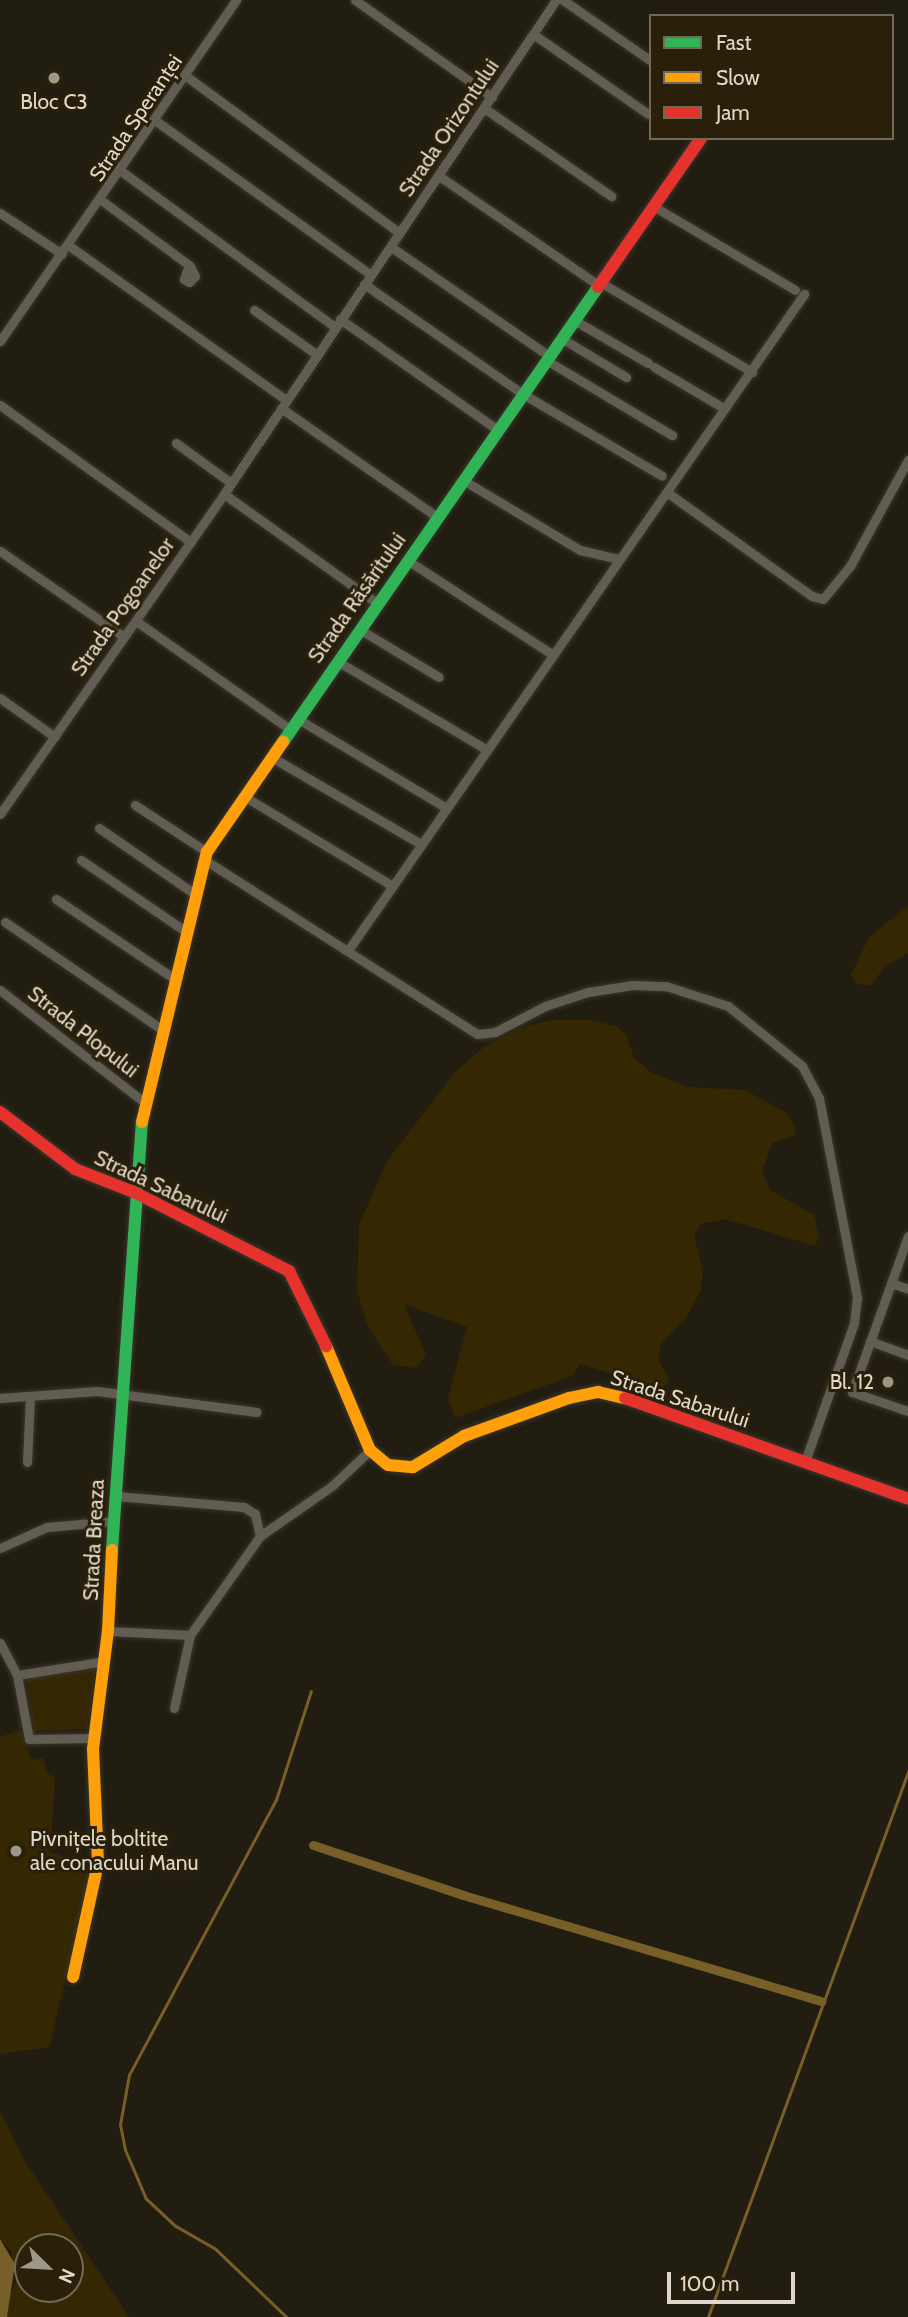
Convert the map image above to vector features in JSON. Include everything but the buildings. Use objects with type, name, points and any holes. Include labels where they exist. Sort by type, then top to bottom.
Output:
[{"type":"street","name":"Strada Speranței","points":[[0,341],[156,121],[236,0]]},
{"type":"street","points":[[355,0],[492,97]]},
{"type":"street","name":"Strada Orizontului","points":[[191,542],[556,0]]},
{"type":"street","points":[[563,0],[649,60]]},
{"type":"street","points":[[533,34],[649,114]]},
{"type":"street","points":[[186,76],[400,233]]},
{"type":"street","points":[[484,108],[611,196]]},
{"type":"street","points":[[156,121],[370,275]]},
{"type":"street","name":"Strada Răsăritului","points":[[144,1102],[160,1028],[206,856],[359,629],[700,140]]},
{"type":"street","points":[[121,171],[338,323],[498,430]]},
{"type":"street","points":[[439,176],[599,283],[752,372]]},
{"type":"street","points":[[101,200],[190,266]]},
{"type":"street","points":[[349,949],[618,559],[668,493],[752,372],[800,292],[653,206]]},
{"type":"street","points":[[0,213],[62,254]]},
{"type":"street","points":[[68,245],[437,517]]},
{"type":"street","points":[[391,247],[547,358],[671,435]]},
{"type":"street","points":[[364,284],[523,394],[662,476]]},
{"type":"street","points":[[254,310],[316,354]]},
{"type":"street","points":[[574,320],[725,409]]},
{"type":"street","points":[[561,338],[626,377]]},
{"type":"street","name":"Strada Pogoanelor","points":[[0,405],[191,542],[0,814]]},
{"type":"street","points":[[176,443],[231,483]]},
{"type":"street","points":[[668,493],[812,596],[823,599],[850,566],[908,460]]},
{"type":"street","points":[[463,480],[580,550],[618,559]]},
{"type":"street","points":[[224,494],[377,603]]},
{"type":"street","points":[[0,551],[124,637]]},
{"type":"street","points":[[407,560],[552,654]]},
{"type":"street","points":[[136,621],[295,724],[445,807]]},
{"type":"street","points":[[359,629],[439,677]]},
{"type":"street","points":[[337,661],[486,749]]},
{"type":"street","points":[[0,698],[54,737]]},
{"type":"street","points":[[273,758],[419,844]]},
{"type":"street","points":[[247,798],[391,885]]},
{"type":"street","points":[[135,804],[206,856],[477,1034],[495,1032],[545,1006],[588,992],[632,985],[666,986],[728,1006],[802,1066],[819,1098],[857,1298],[854,1323],[805,1461]]},
{"type":"street","points":[[99,828],[195,894]]},
{"type":"street","points":[[81,860],[185,931]]},
{"type":"street","points":[[56,899],[173,978]]},
{"type":"street","points":[[5,922],[160,1028]]},
{"type":"street","name":"Strada Plopului","points":[[0,990],[144,1102]]},
{"type":"street","name":"Strada Breaza","points":[[73,1977],[97,1872],[92,1790],[94,1738],[108,1631],[120,1395],[144,1102]]},
{"type":"street","name":"Strada Sabarului","points":[[0,1112],[75,1169],[136,1193],[289,1271],[308,1305],[370,1450],[388,1465],[413,1467],[464,1436],[569,1398],[598,1392],[629,1399],[908,1499]]},
{"type":"street","points":[[908,1236],[852,1392],[908,1411]]},
{"type":"street","points":[[891,1283],[908,1289]]},
{"type":"street","points":[[870,1341],[908,1355]]},
{"type":"street","points":[[0,1398],[91,1391],[257,1412]]},
{"type":"street","points":[[27,1462],[30,1396]]},
{"type":"street","points":[[174,1708],[190,1635],[260,1536],[333,1485],[370,1450]]},
{"type":"street","points":[[116,1496],[244,1507],[255,1514],[260,1536]]},
{"type":"street","points":[[0,1548],[47,1527],[114,1521]]},
{"type":"street","points":[[108,1631],[190,1635]]},
{"type":"street","points":[[0,1643],[17,1675],[29,1739],[94,1738]]},
{"type":"street","points":[[17,1675],[105,1661]]},
{"type":"shaded area","points":[[908,906],[908,953],[885,966],[871,986],[857,984],[851,975],[869,937]]},
{"type":"shaded area","points":[[551,1020],[589,1020],[616,1026],[626,1034],[634,1058],[652,1073],[687,1087],[745,1090],[787,1113],[796,1129],[794,1136],[772,1143],[762,1172],[770,1190],[814,1215],[819,1236],[815,1246],[725,1219],[701,1224],[694,1236],[703,1271],[700,1292],[687,1316],[660,1345],[659,1360],[669,1381],[662,1389],[580,1364],[572,1376],[455,1418],[448,1398],[467,1327],[404,1304],[426,1355],[416,1368],[393,1365],[368,1327],[357,1291],[359,1225],[387,1161],[456,1071],[484,1047],[523,1027]]},
{"type":"shaded area","points":[[95,1669],[87,1729],[34,1731],[26,1678]]},
{"type":"shaded area","points":[[20,1730],[32,1760],[43,1758],[48,1774],[55,1777],[50,1852],[94,1864],[49,2047],[0,2054],[0,1737]]},
{"type":"shaded area","points":[[0,2110],[24,2160],[73,2233],[14,2233],[14,2270],[11,2251],[0,2239]]},
{"type":"shaded area","points":[[0,2239],[14,2262],[14,2271],[7,2317],[0,2317]]},
{"type":"shaded area","points":[[84,2250],[129,2317],[7,2317],[6,2305],[14,2287],[14,2303],[84,2303]]},
{"type":"waterway","points":[[286,2317],[215,2249],[175,2226],[146,2199],[125,2150],[120,2125],[129,2075],[276,1800],[311,1691]]},
{"type":"waterway","points":[[708,2317],[908,1772]]},
{"type":"waterway","points":[[313,1845],[463,1895],[822,2001]]},
{"type":"traffic: fast","points":[[283,742],[598,287]]},
{"type":"traffic: fast","points":[[112,1550],[142,1122]]},
{"type":"traffic: slow","points":[[142,1122],[207,852],[283,742]]},
{"type":"traffic: slow","points":[[326,1346],[370,1450],[388,1465],[413,1467],[464,1436],[569,1398],[598,1392],[625,1398]]},
{"type":"traffic: slow","points":[[73,1977],[98,1863],[93,1749],[108,1631],[112,1550]]},
{"type":"traffic: jam","points":[[598,287],[700,140]]},
{"type":"traffic: jam","points":[[0,1112],[75,1169],[136,1193],[289,1271],[326,1346]]},
{"type":"traffic: jam","points":[[625,1398],[908,1499]]},
{"type":"place","name":"Bloc C3","points":[[54,78]]},
{"type":"place","name":"Bl. 12","points":[[888,1382]]},
{"type":"place","name":"Pivnițele boltite ale conacului Manu","points":[[16,1851]]}]
